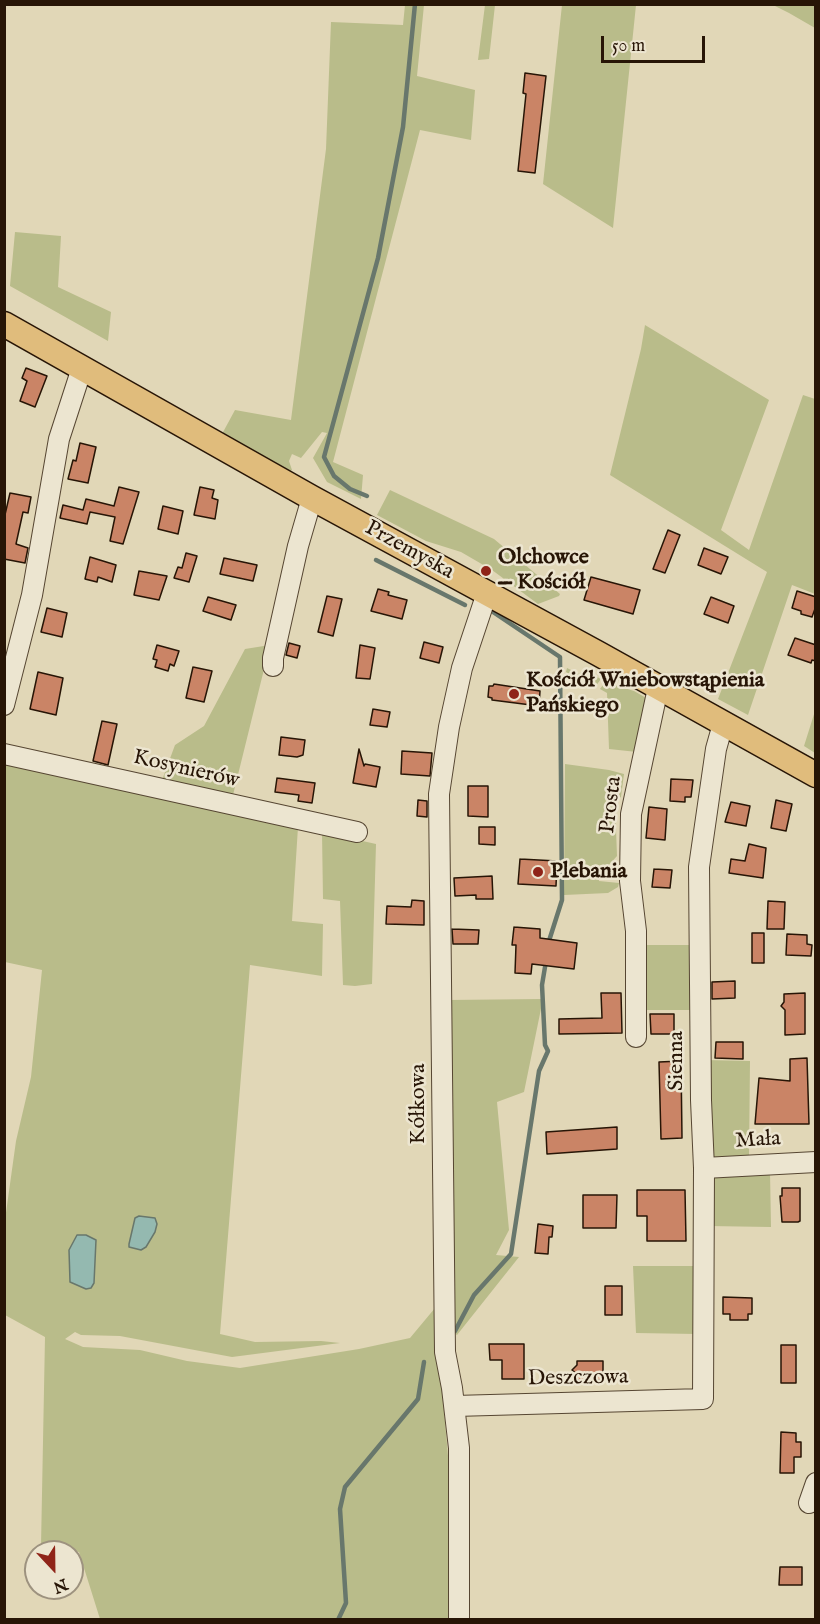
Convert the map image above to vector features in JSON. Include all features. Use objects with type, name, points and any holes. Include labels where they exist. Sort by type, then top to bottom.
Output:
[{"type":"main road","name":"Przemyska","points":[[4,324],[82,368],[172,425],[487,593],[816,775]]},
{"type":"street","points":[[4,705],[9,670],[32,595],[59,439],[82,368]]},
{"type":"street","points":[[273,666],[298,546],[312,498]]},
{"type":"street","name":"Kółkowa","points":[[459,1620],[459,1448],[455,1406],[445,1352],[440,794],[449,727],[462,668],[487,593]]},
{"type":"street","name":"Prosta","points":[[636,1038],[636,931],[630,881],[632,814],[658,688]]},
{"type":"street","name":"Sienna","points":[[703,1399],[704,1168],[701,1100],[699,867],[716,749],[723,724]]},
{"type":"street","name":"Kosynierów","points":[[4,754],[357,832]]},
{"type":"street","name":"Mała","points":[[704,1168],[816,1162]]},
{"type":"street","name":"Deszczowa","points":[[455,1406],[703,1399]]},
{"type":"street","points":[[810,1503],[816,1483]]},
{"type":"green space","points":[[405,5],[424,5],[417,76],[475,90],[471,140],[420,130],[333,462],[363,475],[361,499],[327,482],[313,458],[327,433],[322,432],[301,458],[292,454],[289,461],[292,470],[289,472],[222,434],[235,410],[291,420],[326,149],[331,22],[403,25]]},
{"type":"green space","points":[[485,5],[495,5],[489,59],[478,60]]},
{"type":"green space","points":[[562,5],[636,5],[613,228],[543,184]]},
{"type":"green space","points":[[773,5],[815,5],[815,28],[789,13]]},
{"type":"green space","points":[[15,232],[61,236],[58,287],[111,312],[108,341],[10,286]]},
{"type":"green space","points":[[645,325],[769,400],[721,530],[749,550],[803,395],[815,399],[815,594],[792,585],[748,715],[718,699],[767,572],[610,475]]},
{"type":"green space","points":[[390,490],[494,539],[560,594],[559,596],[538,604],[492,570],[461,552],[426,541],[377,515]]},
{"type":"green space","points":[[270,645],[232,799],[161,783],[175,745],[204,726],[245,649]]},
{"type":"green space","points":[[567,668],[579,674],[583,670],[601,679],[595,687],[566,672]]},
{"type":"green space","points":[[605,682],[634,691],[648,699],[637,752],[609,749],[607,693],[600,689]]},
{"type":"green space","points":[[815,711],[815,753],[804,746]]},
{"type":"green space","points":[[5,762],[298,827],[292,921],[323,924],[322,976],[250,965],[220,1334],[255,1342],[340,1343],[232,1357],[120,1336],[81,1335],[75,1332],[65,1339],[83,1347],[140,1350],[187,1361],[240,1368],[359,1349],[410,1338],[435,1308],[449,1467],[448,1619],[100,1619],[84,1568],[84,1540],[41,1540],[45,1337],[5,1315],[4,1227],[16,1141],[31,1077],[42,970],[5,962]]},
{"type":"green space","points":[[565,764],[624,774],[621,797],[615,801],[617,856],[608,866],[598,869],[599,881],[619,883],[618,887],[608,893],[564,895]]},
{"type":"green space","points":[[322,832],[376,844],[372,984],[343,985],[340,901],[323,899]]},
{"type":"green space","points":[[641,945],[695,945],[696,1010],[643,1010]]},
{"type":"green space","points":[[543,999],[524,1092],[497,1102],[509,1230],[496,1255],[519,1257],[457,1335],[450,1331],[448,1000]]},
{"type":"green space","points":[[705,1060],[750,1061],[749,1157],[708,1162]]},
{"type":"green space","points":[[719,1172],[770,1172],[771,1227],[709,1226],[709,1179]]},
{"type":"green space","points":[[633,1266],[697,1266],[696,1334],[636,1333]]},
{"type":"water","points":[[139,1216],[155,1218],[157,1224],[146,1247],[141,1250],[129,1247],[135,1218]]},
{"type":"water","points":[[77,1235],[86,1235],[96,1240],[94,1283],[91,1288],[86,1289],[70,1282],[69,1250]]},
{"type":"building","points":[[525,73],[546,76],[535,173],[518,171],[526,94],[523,93]]},
{"type":"building","points":[[26,368],[47,376],[35,407],[20,401],[27,381],[22,378]]},
{"type":"building","points":[[80,443],[96,447],[88,483],[68,479],[73,460],[76,461]]},
{"type":"building","points":[[119,487],[139,492],[123,544],[110,541],[115,517],[90,512],[87,524],[60,518],[63,505],[83,510],[86,499],[114,506]]},
{"type":"building","points":[[200,487],[214,490],[212,498],[218,500],[215,519],[194,515]]},
{"type":"building","points":[[10,493],[31,497],[28,513],[23,512],[16,544],[28,548],[25,563],[4,559],[4,519]]},
{"type":"building","points":[[163,506],[183,511],[178,534],[158,529]]},
{"type":"building","points":[[668,530],[680,535],[665,573],[653,569]]},
{"type":"building","points":[[704,548],[728,557],[721,574],[698,565]]},
{"type":"building","points":[[186,553],[197,556],[189,582],[174,578],[178,567],[182,568]]},
{"type":"building","points":[[90,557],[116,565],[112,582],[98,577],[97,582],[85,579]]},
{"type":"building","points":[[224,558],[257,565],[253,581],[220,574]]},
{"type":"building","points":[[139,571],[167,576],[159,600],[134,595]]},
{"type":"building","points":[[591,577],[640,590],[633,614],[584,600]]},
{"type":"building","points":[[378,589],[389,592],[388,595],[407,600],[402,619],[371,611]]},
{"type":"building","points":[[797,591],[816,597],[812,617],[792,608]]},
{"type":"building","points":[[327,596],[342,599],[333,636],[318,632]]},
{"type":"building","points":[[208,597],[236,605],[231,620],[203,611]]},
{"type":"building","points":[[711,597],[734,606],[728,623],[704,614]]},
{"type":"building","points":[[47,608],[67,613],[62,637],[41,632]]},
{"type":"building","points":[[795,638],[816,645],[816,661],[812,660],[811,663],[788,655]]},
{"type":"building","points":[[424,642],[443,647],[439,663],[420,658]]},
{"type":"building","points":[[289,643],[300,646],[297,658],[286,655]]},
{"type":"building","points":[[157,645],[179,651],[174,666],[170,664],[168,671],[155,667],[157,660],[153,659]]},
{"type":"building","points":[[360,645],[375,648],[370,679],[356,678]]},
{"type":"building","points":[[193,667],[212,671],[204,702],[186,698]]},
{"type":"building","points":[[38,672],[63,678],[56,715],[30,709]]},
{"type":"building","name":"Kościół Wniebowstąpienia Pańskiego","points":[[494,684],[540,691],[539,706],[492,700],[488,697],[489,686]]},
{"type":"building","points":[[373,709],[390,712],[387,727],[370,725]]},
{"type":"building","points":[[102,721],[117,724],[108,765],[93,761]]},
{"type":"building","points":[[281,737],[305,740],[303,755],[297,757],[279,755]]},
{"type":"building","points":[[359,749],[364,766],[365,764],[380,767],[376,787],[353,783]]},
{"type":"building","points":[[402,751],[432,753],[430,776],[401,774]]},
{"type":"building","points":[[277,778],[315,783],[312,803],[298,801],[299,795],[275,792]]},
{"type":"building","points":[[671,779],[693,780],[691,797],[685,797],[685,802],[670,801]]},
{"type":"building","points":[[468,786],[488,786],[488,817],[468,816]]},
{"type":"building","points":[[418,800],[427,801],[427,817],[417,816]]},
{"type":"building","points":[[776,800],[792,804],[786,831],[771,828]]},
{"type":"building","points":[[731,802],[750,806],[746,826],[725,822]]},
{"type":"building","points":[[649,807],[667,809],[665,840],[646,838]]},
{"type":"building","points":[[479,827],[495,827],[495,845],[479,844]]},
{"type":"building","points":[[749,844],[766,848],[763,878],[729,873],[731,859],[745,861]]},
{"type":"building","name":"Plebania","points":[[520,859],[557,861],[556,886],[518,884]]},
{"type":"building","points":[[654,869],[672,870],[670,888],[652,887]]},
{"type":"building","points":[[492,876],[493,899],[476,899],[476,895],[455,896],[454,878]]},
{"type":"building","points":[[412,900],[424,901],[424,925],[386,924],[387,906],[411,907]]},
{"type":"building","points":[[768,901],[785,902],[784,929],[767,929]]},
{"type":"building","points":[[514,927],[540,929],[540,938],[577,943],[574,969],[532,964],[531,974],[515,973],[516,945],[512,945]]},
{"type":"building","points":[[452,929],[479,930],[478,944],[453,944]]},
{"type":"building","points":[[752,933],[764,933],[764,963],[752,963]]},
{"type":"building","points":[[787,934],[807,935],[807,944],[812,945],[811,956],[786,955]]},
{"type":"building","points":[[735,981],[735,998],[712,999],[712,982]]},
{"type":"building","points":[[601,993],[621,993],[622,1033],[559,1034],[559,1019],[602,1018]]},
{"type":"building","points":[[805,993],[805,1034],[785,1035],[785,1010],[781,1006],[784,1002],[784,994]]},
{"type":"building","points":[[650,1014],[674,1014],[674,1034],[651,1034]]},
{"type":"building","points":[[716,1042],[743,1042],[743,1059],[715,1058]]},
{"type":"building","points":[[807,1058],[809,1124],[755,1124],[759,1078],[790,1081],[790,1059]]},
{"type":"building","points":[[681,1061],[682,1138],[661,1139],[659,1062]]},
{"type":"building","points":[[617,1127],[617,1149],[547,1154],[546,1132]]},
{"type":"building","points":[[782,1188],[800,1188],[800,1221],[782,1222],[780,1196],[782,1196]]},
{"type":"building","points":[[637,1190],[685,1190],[686,1241],[647,1241],[647,1216],[637,1216]]},
{"type":"building","points":[[583,1195],[617,1195],[616,1228],[583,1228]]},
{"type":"building","points":[[538,1224],[553,1226],[552,1237],[549,1237],[548,1254],[535,1253]]},
{"type":"building","points":[[605,1286],[622,1286],[622,1315],[605,1315]]},
{"type":"building","points":[[723,1297],[752,1298],[752,1314],[748,1314],[748,1320],[730,1320],[730,1314],[723,1314]]},
{"type":"building","points":[[489,1344],[524,1344],[524,1379],[502,1379],[502,1360],[490,1360]]},
{"type":"building","points":[[781,1345],[796,1345],[796,1383],[781,1383]]},
{"type":"building","points":[[577,1361],[603,1361],[603,1380],[577,1380],[577,1374],[572,1370],[577,1365]]},
{"type":"building","points":[[781,1432],[796,1433],[796,1442],[801,1442],[801,1457],[794,1457],[794,1473],[780,1473]]},
{"type":"building","points":[[780,1567],[802,1567],[802,1585],[779,1585]]},
{"type":"waterway","points":[[367,496],[350,489],[334,476],[324,457],[378,258],[403,127],[415,4]]},
{"type":"waterway","points":[[376,560],[465,605]]},
{"type":"waterway","points":[[490,610],[560,657],[562,900],[548,944]]},
{"type":"waterway","points":[[455,1331],[474,1295],[511,1254],[539,1071],[548,1051],[545,1045],[542,985],[546,961]]},
{"type":"waterway","points":[[338,1620],[346,1603],[340,1509],[345,1487],[418,1399],[424,1362]]},
{"type":"place","name":"Olchowce — Kościół","points":[[486,571]]},
{"type":"place","name":"Kościół Wniebowstąpienia Pańskiego","points":[[514,694]]},
{"type":"place","name":"Plebania","points":[[538,872]]}]
